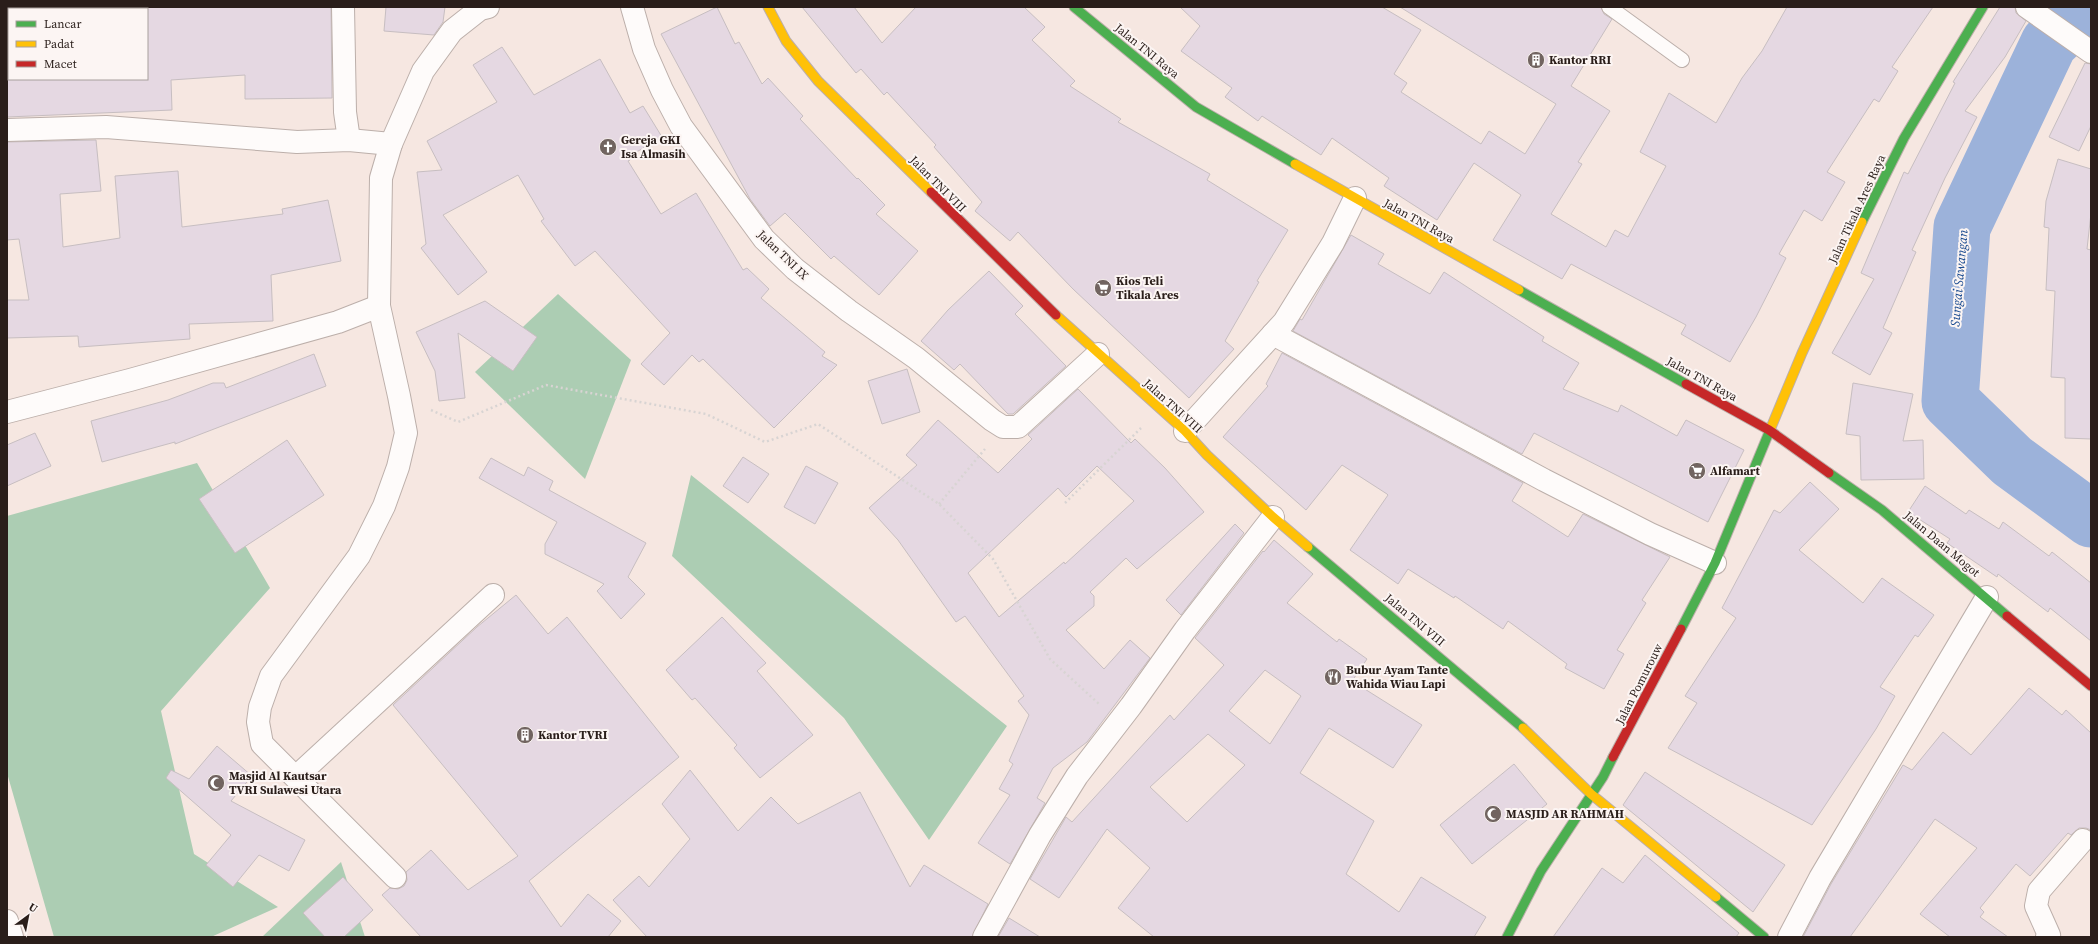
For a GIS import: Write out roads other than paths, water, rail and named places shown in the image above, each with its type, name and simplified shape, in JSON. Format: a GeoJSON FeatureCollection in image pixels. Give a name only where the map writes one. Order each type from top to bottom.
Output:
{"type":"FeatureCollection","features":[{"type":"Feature","properties":{"kind":"main road","name":"Jalan TNI VIII"},"geometry":{"type":"LineString","coordinates":[[768,7],[786,41],[818,81],[1003,264],[1098,354],[1185,431],[1207,455],[1273,517],[1512,717],[1591,794],[1764,937]]}},
{"type":"Feature","properties":{"kind":"main road","name":"Jalan TNI Raya"},"geometry":{"type":"LineString","coordinates":[[1074,7],[1196,107],[1769,430]]}},
{"type":"Feature","properties":{"kind":"main road","name":"Jalan Tikala Ares Raya"},"geometry":{"type":"LineString","coordinates":[[1769,430],[1802,352],[1901,145],[1983,7]]}},
{"type":"Feature","properties":{"kind":"main road","name":"Jalan Pomurouw"},"geometry":{"type":"LineString","coordinates":[[1507,937],[1541,871],[1603,777],[1630,728],[1715,563],[1769,430]]}},
{"type":"Feature","properties":{"kind":"main road","name":"Jalan Daan Mogot"},"geometry":{"type":"LineString","coordinates":[[1769,430],[1882,510],[2091,686]]}},
{"type":"Feature","properties":{"kind":"street"},"geometry":{"type":"LineString","coordinates":[[343,7],[346,112],[349,140]]}},
{"type":"Feature","properties":{"kind":"street"},"geometry":{"type":"LineString","coordinates":[[395,877],[262,744],[258,722],[260,707],[271,676],[359,556],[384,506],[398,467],[406,432],[379,306],[381,178],[391,144],[423,71],[452,31],[480,9],[488,7]]}},
{"type":"Feature","properties":{"kind":"street","name":"Jalan TNI IX"},"geometry":{"type":"LineString","coordinates":[[632,7],[644,49],[662,90],[681,126],[764,239],[795,269],[848,311],[916,358],[992,420],[1010,427],[1098,354]]}},
{"type":"Feature","properties":{"kind":"street"},"geometry":{"type":"LineString","coordinates":[[2027,7],[2091,52]]}},
{"type":"Feature","properties":{"kind":"street"},"geometry":{"type":"LineString","coordinates":[[7,130],[106,127],[297,142],[349,140],[391,144]]}},
{"type":"Feature","properties":{"kind":"street"},"geometry":{"type":"LineString","coordinates":[[1185,431],[1284,322],[1333,243],[1355,198]]}},
{"type":"Feature","properties":{"kind":"street"},"geometry":{"type":"LineString","coordinates":[[7,412],[130,380],[338,322],[379,306]]}},
{"type":"Feature","properties":{"kind":"street"},"geometry":{"type":"LineString","coordinates":[[1273,334],[1544,480],[1650,534],[1715,563]]}},
{"type":"Feature","properties":{"kind":"street"},"geometry":{"type":"LineString","coordinates":[[984,937],[1040,835],[1077,776],[1131,706],[1184,630],[1273,517]]}},
{"type":"Feature","properties":{"kind":"street"},"geometry":{"type":"LineString","coordinates":[[296,777],[493,595]]}},
{"type":"Feature","properties":{"kind":"street"},"geometry":{"type":"LineString","coordinates":[[1789,937],[1820,878],[1987,597]]}},
{"type":"Feature","properties":{"kind":"street"},"geometry":{"type":"LineString","coordinates":[[2049,936],[2036,906],[2039,891],[2083,840]]}},
{"type":"Feature","properties":{"kind":"street"},"geometry":{"type":"LineString","coordinates":[[7,921],[12,937]]}},
{"type":"Feature","properties":{"kind":"lane"},"geometry":{"type":"LineString","coordinates":[[1609,7],[1682,60]]}},
{"type":"Feature","properties":{"kind":"waterway","name":"Sungai Sawangan"},"geometry":{"type":"LineString","coordinates":[[2087,7],[2049,43],[1962,227],[1950,401],[2012,461],[2091,519]]}},
{"type":"Feature","properties":{"kind":"place","name":"Kantor RRI"},"geometry":{"type":"Point","coordinates":[1536,60]}},
{"type":"Feature","properties":{"kind":"place","name":"Gereja GKI Isa Almasih"},"geometry":{"type":"Point","coordinates":[608,147]}},
{"type":"Feature","properties":{"kind":"place","name":"Kios Teli Tikala Ares"},"geometry":{"type":"Point","coordinates":[1103,288]}},
{"type":"Feature","properties":{"kind":"place","name":"Alfamart"},"geometry":{"type":"Point","coordinates":[1697,471]}},
{"type":"Feature","properties":{"kind":"place","name":"Bubur Ayam Tante Wahida Wiau Lapi"},"geometry":{"type":"Point","coordinates":[1333,677]}},
{"type":"Feature","properties":{"kind":"place","name":"Kantor TVRI"},"geometry":{"type":"Point","coordinates":[525,735]}},
{"type":"Feature","properties":{"kind":"place","name":"Masjid Al Kautsar TVRI Sulawesi Utara"},"geometry":{"type":"Point","coordinates":[216,783]}},
{"type":"Feature","properties":{"kind":"place","name":"MASJID AR RAHMAH"},"geometry":{"type":"Point","coordinates":[1493,814]}}]}
